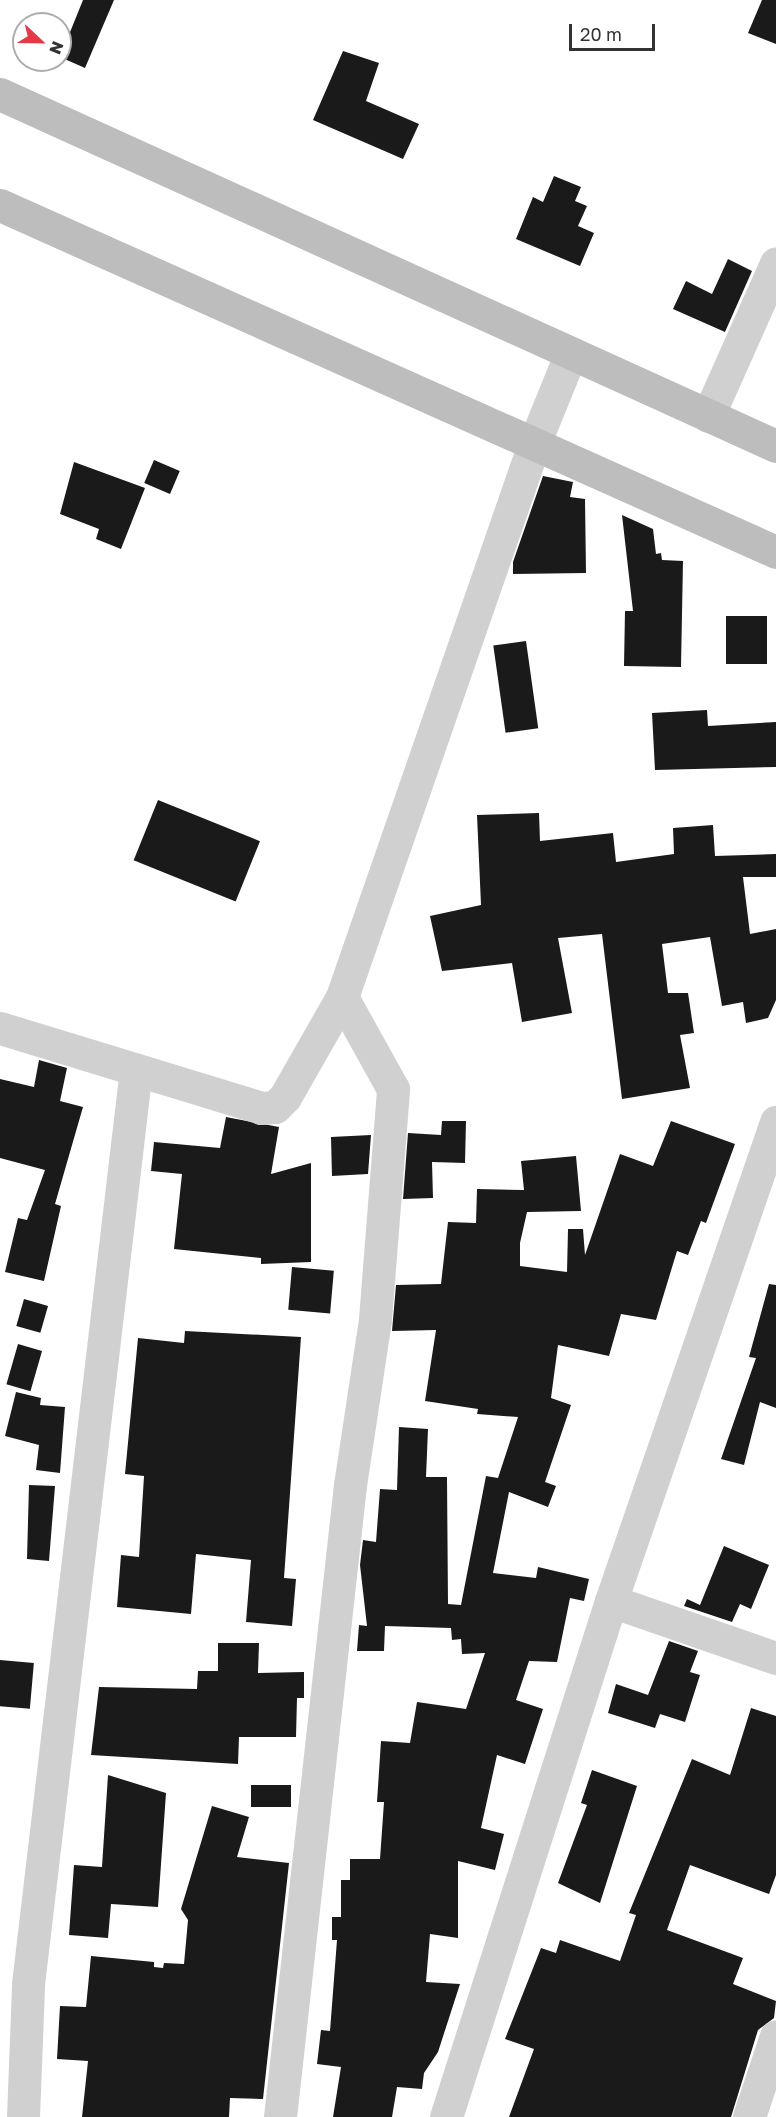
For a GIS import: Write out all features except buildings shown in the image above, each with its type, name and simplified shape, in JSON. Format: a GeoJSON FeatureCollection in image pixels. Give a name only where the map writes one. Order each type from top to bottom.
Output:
{"type":"FeatureCollection","features":[{"type":"Feature","properties":{"kind":"main road"},"geometry":{"type":"LineString","coordinates":[[0,94],[776,446]]}},
{"type":"Feature","properties":{"kind":"main road"},"geometry":{"type":"LineString","coordinates":[[0,205],[776,552]]}},
{"type":"Feature","properties":{"kind":"street"},"geometry":{"type":"LineString","coordinates":[[708,416],[776,263]]}},
{"type":"Feature","properties":{"kind":"street"},"geometry":{"type":"LineString","coordinates":[[0,1028],[261,1108],[275,1107],[342,997],[534,444],[571,353]]}},
{"type":"Feature","properties":{"kind":"street"},"geometry":{"type":"LineString","coordinates":[[280,2117],[350,1485],[375,1319],[393,1089],[342,997]]}},
{"type":"Feature","properties":{"kind":"street"},"geometry":{"type":"LineString","coordinates":[[23,2117],[28,1984],[136,1069]]}},
{"type":"Feature","properties":{"kind":"street"},"geometry":{"type":"LineString","coordinates":[[446,2117],[610,1601],[776,1122]]}},
{"type":"Feature","properties":{"kind":"street"},"geometry":{"type":"LineString","coordinates":[[610,1601],[776,1658]]}},
{"type":"Feature","properties":{"kind":"street"},"geometry":{"type":"LineString","coordinates":[[749,2117],[776,2036]]}}]}
